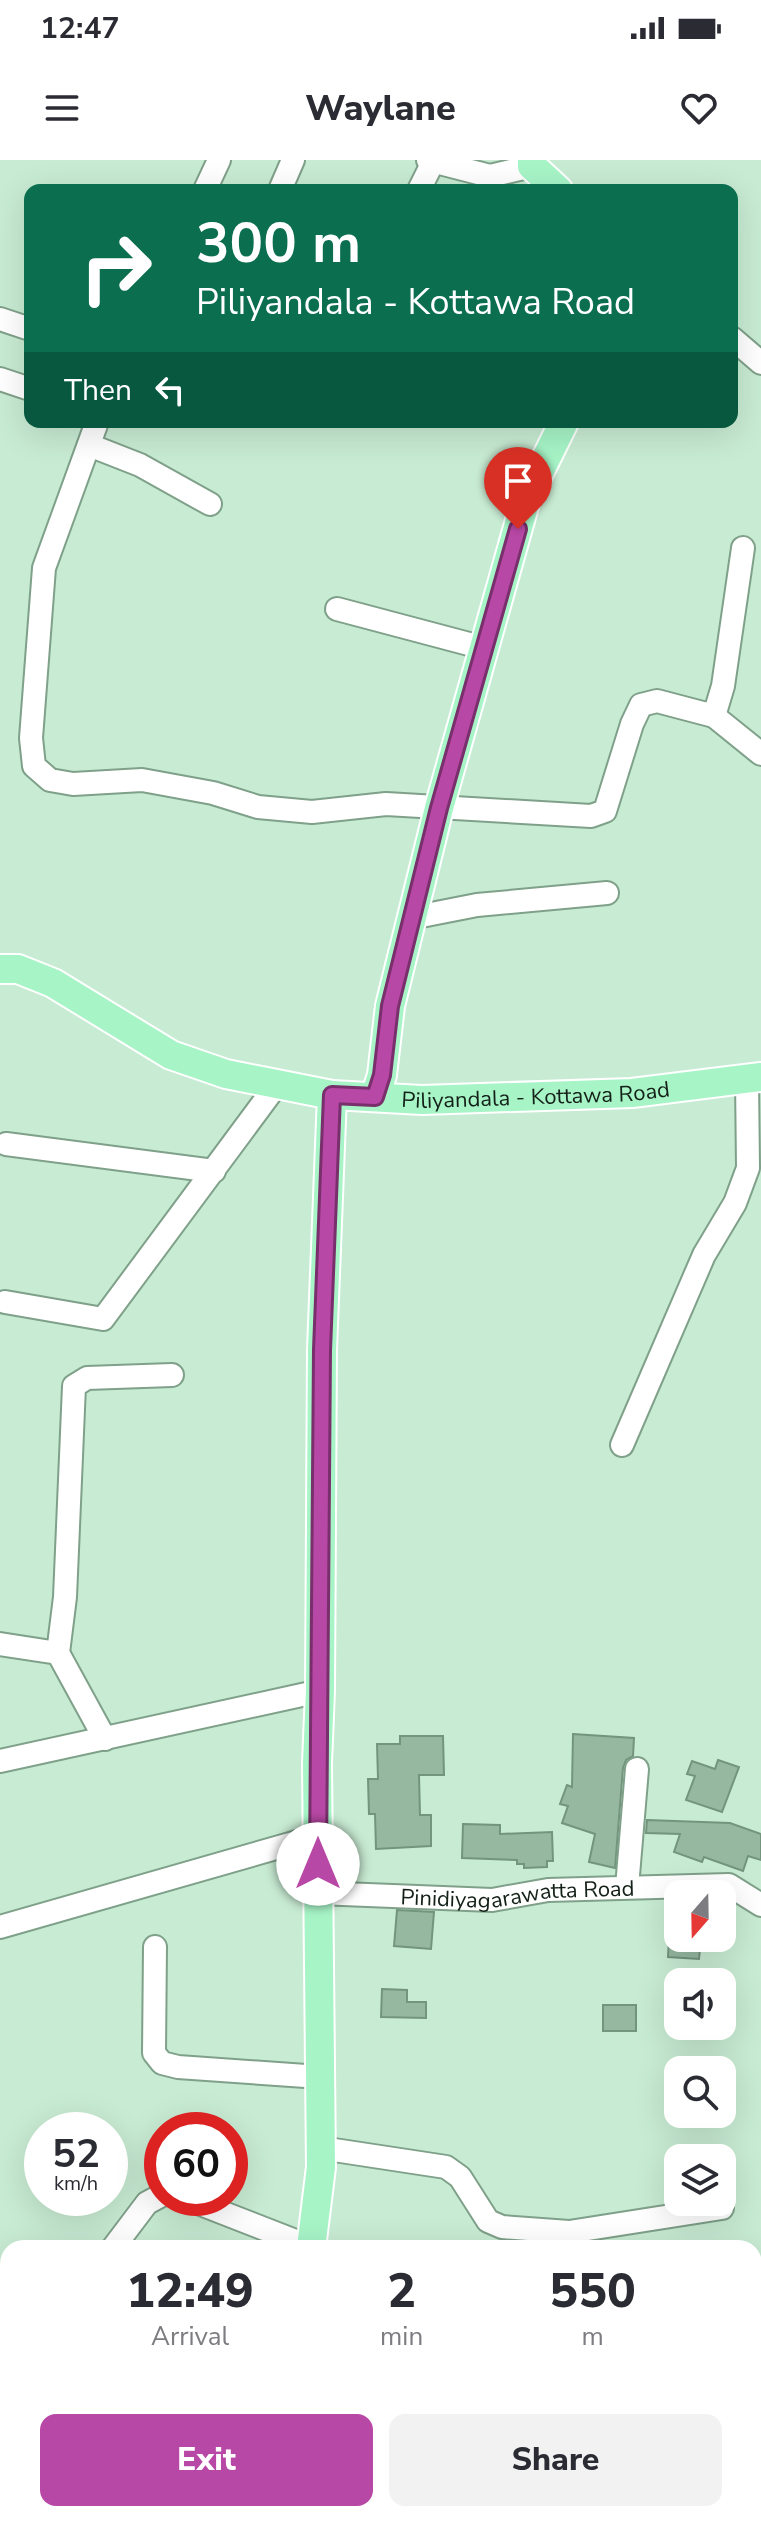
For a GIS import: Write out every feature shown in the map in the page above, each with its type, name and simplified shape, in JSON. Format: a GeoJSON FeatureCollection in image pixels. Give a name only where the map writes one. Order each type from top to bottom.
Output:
{"type":"FeatureCollection","features":[{"type":"Feature","properties":{"kind":"main road"},"geometry":{"type":"LineString","coordinates":[[532,163],[552,184]]}},
{"type":"Feature","properties":{"kind":"main road"},"geometry":{"type":"LineString","coordinates":[[375,1097],[382,1075],[390,1006],[439,808],[526,499],[561,428]]}},
{"type":"Feature","properties":{"kind":"main road","name":"Piliyandala - Kottawa Road"},"geometry":{"type":"LineString","coordinates":[[0,969],[18,969],[53,983],[171,1055],[226,1074],[332,1095],[422,1100],[632,1093],[754,1078]]}},
{"type":"Feature","properties":{"kind":"main road"},"geometry":{"type":"LineString","coordinates":[[312,2240],[321,2167],[317,1763],[322,1350],[332,1095]]}},
{"type":"Feature","properties":{"kind":"street"},"geometry":{"type":"LineString","coordinates":[[208,184],[219,160]]}},
{"type":"Feature","properties":{"kind":"street"},"geometry":{"type":"LineString","coordinates":[[283,184],[293,160]]}},
{"type":"Feature","properties":{"kind":"street"},"geometry":{"type":"LineString","coordinates":[[421,184],[431,161],[490,176],[532,163]]}},
{"type":"Feature","properties":{"kind":"street"},"geometry":{"type":"LineString","coordinates":[[0,319],[24,327]]}},
{"type":"Feature","properties":{"kind":"street"},"geometry":{"type":"LineString","coordinates":[[738,343],[761,363]]}},
{"type":"Feature","properties":{"kind":"street"},"geometry":{"type":"LineString","coordinates":[[0,379],[24,387]]}},
{"type":"Feature","properties":{"kind":"street"},"geometry":{"type":"LineString","coordinates":[[95,428],[44,568],[31,738],[34,766],[50,780],[73,784],[142,780],[213,793],[258,807],[312,812],[386,804],[591,816],[605,811],[632,724],[641,705],[657,701],[714,716],[761,754]]}},
{"type":"Feature","properties":{"kind":"street"},"geometry":{"type":"LineString","coordinates":[[89,445],[140,465],[210,504]]}},
{"type":"Feature","properties":{"kind":"street"},"geometry":{"type":"LineString","coordinates":[[714,716],[723,686],[743,548]]}},
{"type":"Feature","properties":{"kind":"street"},"geometry":{"type":"LineString","coordinates":[[337,609],[484,648]]}},
{"type":"Feature","properties":{"kind":"street"},"geometry":{"type":"LineString","coordinates":[[411,918],[477,905],[607,893]]}},
{"type":"Feature","properties":{"kind":"street"},"geometry":{"type":"LineString","coordinates":[[622,1445],[704,1255],[735,1203],[748,1168],[754,1078]]}},
{"type":"Feature","properties":{"kind":"street"},"geometry":{"type":"LineString","coordinates":[[5,1302],[103,1319],[278,1083]]}},
{"type":"Feature","properties":{"kind":"street"},"geometry":{"type":"LineString","coordinates":[[6,1144],[214,1171]]}},
{"type":"Feature","properties":{"kind":"street"},"geometry":{"type":"LineString","coordinates":[[105,1739],[58,1653],[65,1597],[74,1386],[87,1378],[172,1375]]}},
{"type":"Feature","properties":{"kind":"street"},"geometry":{"type":"LineString","coordinates":[[0,1644],[58,1653]]}},
{"type":"Feature","properties":{"kind":"street"},"geometry":{"type":"LineString","coordinates":[[0,1761],[320,1691]]}},
{"type":"Feature","properties":{"kind":"street"},"geometry":{"type":"LineString","coordinates":[[627,1887],[637,1769]]}},
{"type":"Feature","properties":{"kind":"street"},"geometry":{"type":"LineString","coordinates":[[0,1927],[318,1836]]}},
{"type":"Feature","properties":{"kind":"street","name":"Pinidiyagarawatta Road"},"geometry":{"type":"LineString","coordinates":[[318,1893],[492,1900],[548,1890],[729,1885],[761,1905]]}},
{"type":"Feature","properties":{"kind":"street"},"geometry":{"type":"LineString","coordinates":[[155,1947],[154,2053],[162,2063],[178,2067],[320,2077]]}},
{"type":"Feature","properties":{"kind":"street"},"geometry":{"type":"LineString","coordinates":[[321,2148],[446,2167],[460,2177],[488,2221],[502,2227],[569,2232],[671,2216]]}},
{"type":"Feature","properties":{"kind":"street"},"geometry":{"type":"LineString","coordinates":[[119,2240],[144,2207]]}},
{"type":"Feature","properties":{"kind":"street"},"geometry":{"type":"LineString","coordinates":[[230,2216],[291,2240]]}},
{"type":"Feature","properties":{"kind":"building"},"geometry":{"type":"Polygon","coordinates":[[[573,1734],[634,1738],[633,1756],[626,1760],[623,1768],[615,1868],[589,1862],[595,1834],[562,1823],[568,1806],[560,1804],[567,1785],[572,1787],[573,1734]]]}},
{"type":"Feature","properties":{"kind":"building"},"geometry":{"type":"Polygon","coordinates":[[[400,1736],[443,1736],[444,1775],[419,1775],[420,1815],[431,1815],[431,1846],[376,1849],[375,1814],[369,1814],[368,1779],[378,1779],[377,1744],[400,1744],[400,1736]]]}},
{"type":"Feature","properties":{"kind":"building"},"geometry":{"type":"Polygon","coordinates":[[[718,1760],[739,1767],[722,1812],[686,1800],[695,1776],[687,1774],[692,1761],[715,1769],[718,1760]]]}},
{"type":"Feature","properties":{"kind":"building"},"geometry":{"type":"Polygon","coordinates":[[[647,1820],[730,1823],[761,1834],[761,1860],[748,1856],[743,1871],[704,1857],[702,1862],[674,1852],[680,1834],[646,1833],[647,1820]]]}},
{"type":"Feature","properties":{"kind":"building"},"geometry":{"type":"Polygon","coordinates":[[[463,1824],[500,1825],[500,1834],[552,1832],[553,1861],[547,1861],[547,1867],[524,1868],[524,1864],[517,1864],[517,1860],[462,1858],[463,1824]]]}},
{"type":"Feature","properties":{"kind":"building"},"geometry":{"type":"Polygon","coordinates":[[[397,1910],[434,1912],[431,1949],[394,1946],[397,1910]]]}},
{"type":"Feature","properties":{"kind":"building"},"geometry":{"type":"Polygon","coordinates":[[[668,1952],[700,1952],[699,1959],[668,1957],[668,1952]]]}},
{"type":"Feature","properties":{"kind":"building"},"geometry":{"type":"Polygon","coordinates":[[[382,1989],[407,1990],[407,2002],[426,2002],[426,2018],[381,2017],[382,1989]]]}},
{"type":"Feature","properties":{"kind":"building"},"geometry":{"type":"Polygon","coordinates":[[[603,2005],[636,2005],[636,2031],[603,2031],[603,2005]]]}},
{"type":"Feature","properties":{"kind":"route"},"geometry":{"type":"LineString","coordinates":[[318,1864],[322,1350],[332,1095],[375,1097],[382,1075],[390,1006],[439,808],[518,529]]}}]}
